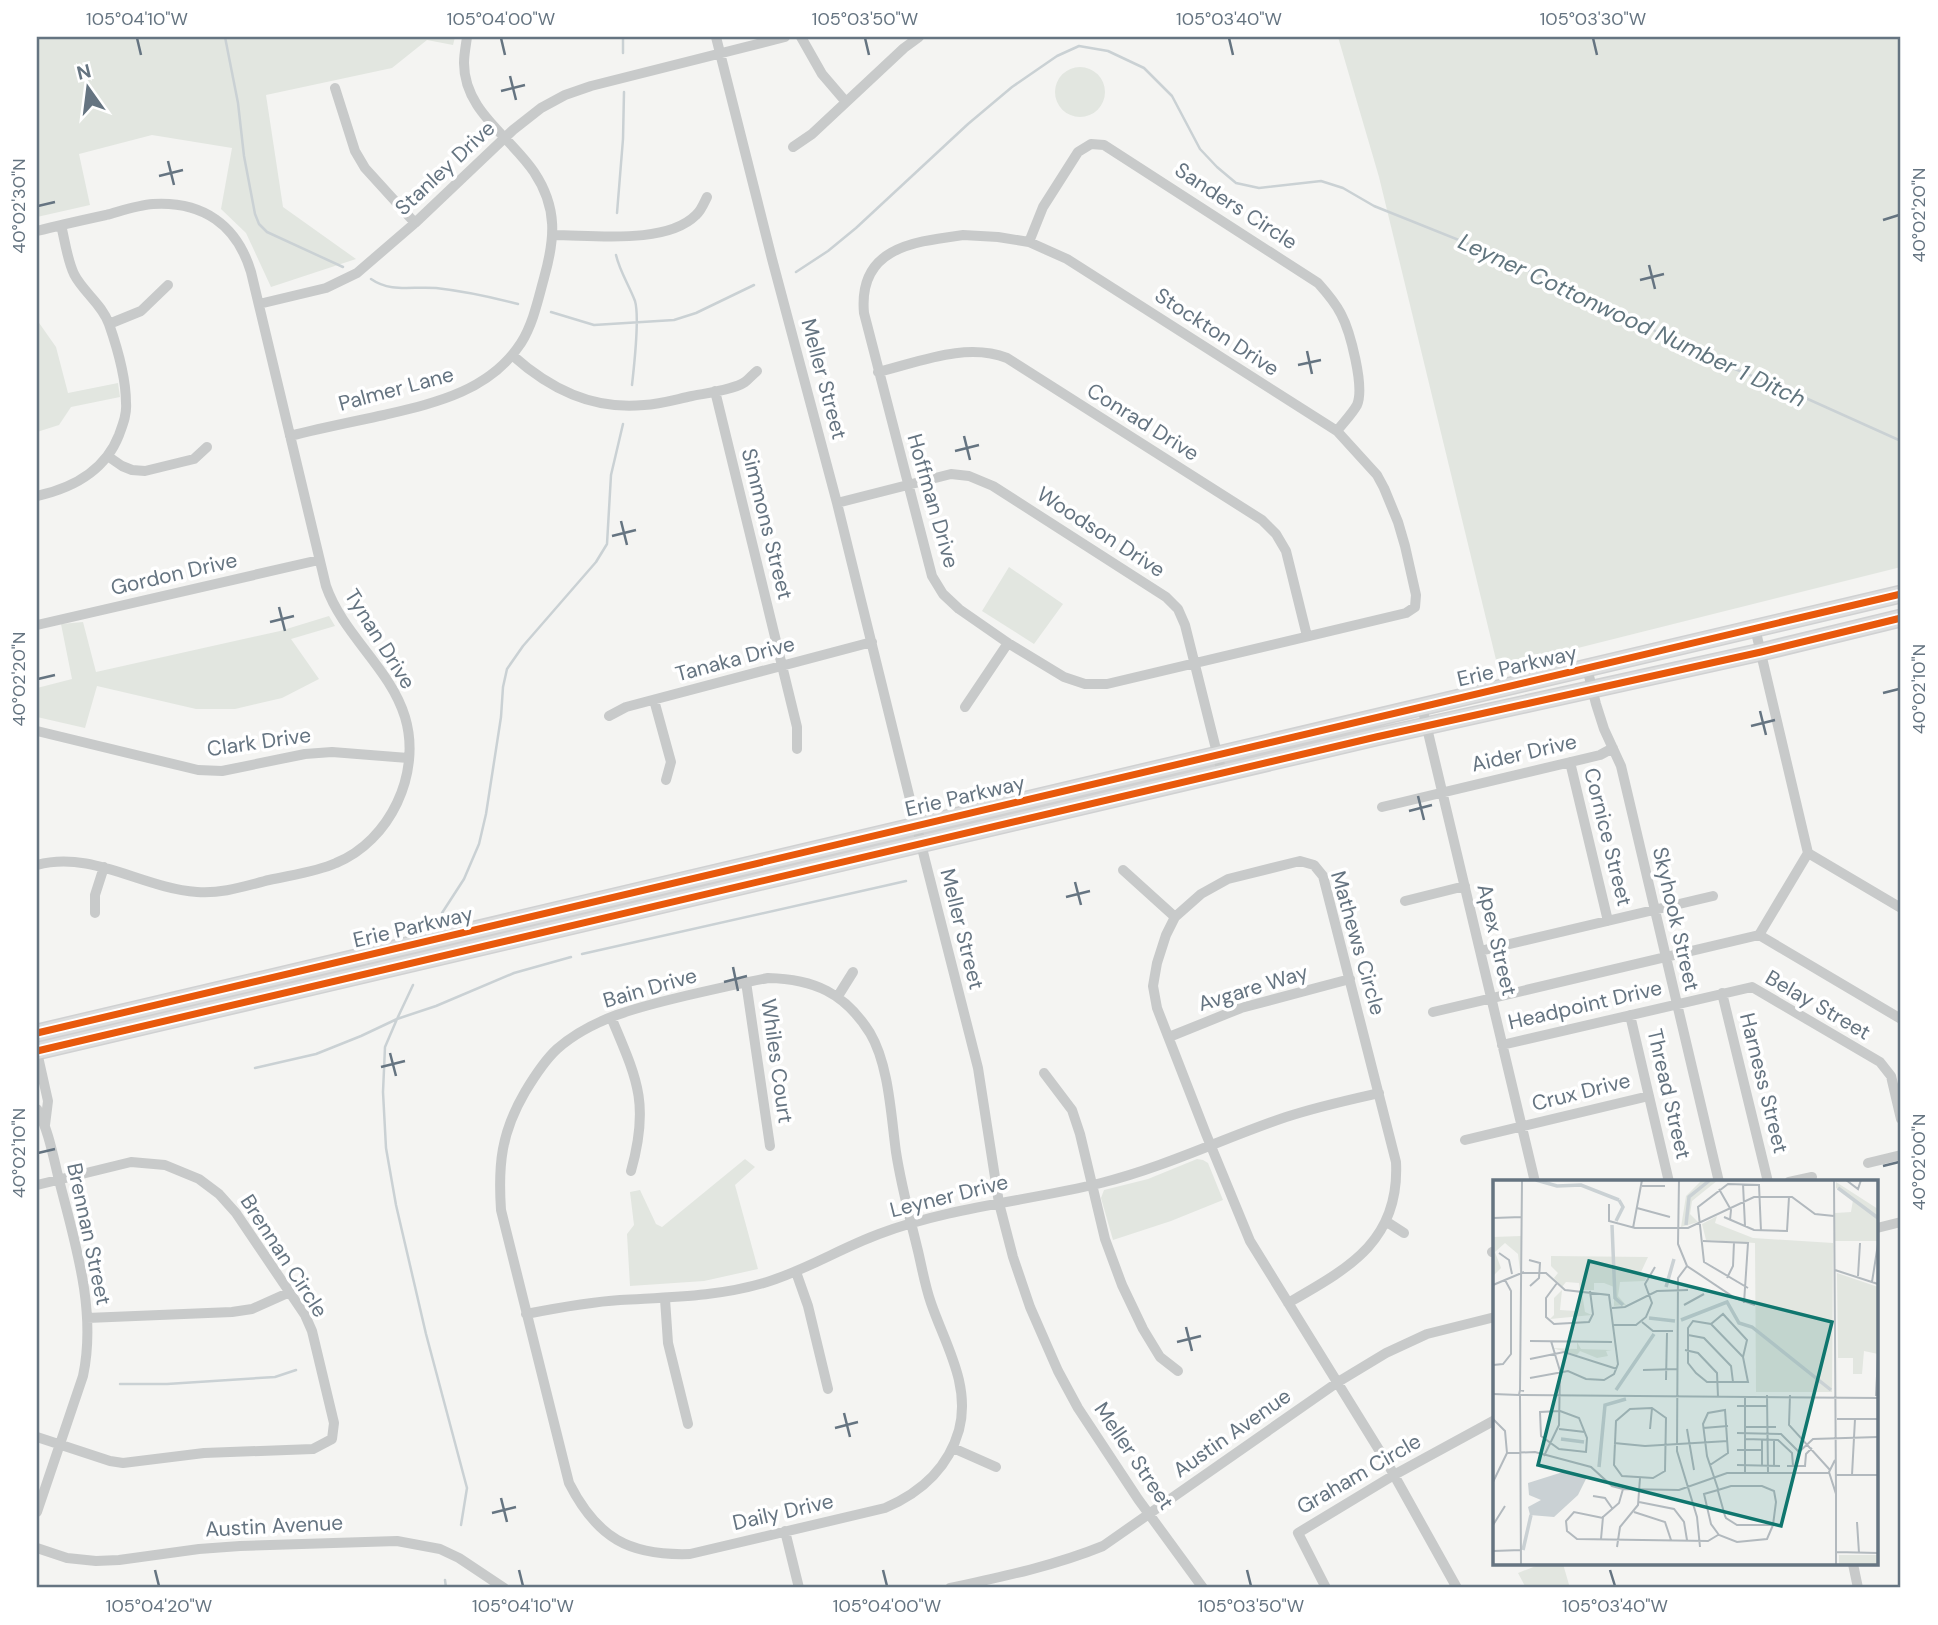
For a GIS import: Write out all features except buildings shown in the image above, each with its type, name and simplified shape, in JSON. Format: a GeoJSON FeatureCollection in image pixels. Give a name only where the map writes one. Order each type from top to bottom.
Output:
{"type":"FeatureCollection","features":[{"type":"Feature","properties":{"kind":"main road","name":"Erie Parkway"},"geometry":{"type":"LineString","coordinates":[[37,1033],[1901,594]]}},
{"type":"Feature","properties":{"kind":"main road","name":"Erie Parkway"},"geometry":{"type":"LineString","coordinates":[[37,1051],[1222,773],[1901,618]]}},
{"type":"Feature","properties":{"kind":"street","name":"Palmer Lane"},"geometry":{"type":"LineString","coordinates":[[290,436],[427,405],[451,397],[471,388],[491,374],[522,342],[534,313],[551,252],[553,223],[547,196],[535,172],[477,106],[470,93],[464,63],[467,37]]}},
{"type":"Feature","properties":{"kind":"street","name":"Meller Street"},"geometry":{"type":"LineString","coordinates":[[716,37],[837,503],[978,1068],[999,1203],[1013,1257],[1030,1307],[1058,1371],[1078,1408],[1149,1514],[1203,1588]]}},
{"type":"Feature","properties":{"kind":"street","name":"Stanley Drive"},"geometry":{"type":"LineString","coordinates":[[259,304],[326,288],[370,263],[505,138],[541,108],[565,95],[785,37]]}},
{"type":"Feature","properties":{"kind":"street"},"geometry":{"type":"LineString","coordinates":[[801,37],[822,74],[846,102]]}},
{"type":"Feature","properties":{"kind":"street"},"geometry":{"type":"LineString","coordinates":[[793,147],[813,134],[919,37]]}},
{"type":"Feature","properties":{"kind":"street"},"geometry":{"type":"LineString","coordinates":[[335,88],[355,151],[365,169],[415,223]]}},
{"type":"Feature","properties":{"kind":"street","name":"Sanders Circle"},"geometry":{"type":"LineString","coordinates":[[1029,242],[1043,206],[1078,152],[1091,144],[1104,145],[1318,283],[1332,299],[1348,331],[1360,380],[1357,404],[1337,431]]}},
{"type":"Feature","properties":{"kind":"street"},"geometry":{"type":"LineString","coordinates":[[554,235],[642,236],[661,233],[678,227],[696,215],[707,197]]}},
{"type":"Feature","properties":{"kind":"street","name":"Tynan Drive"},"geometry":{"type":"LineString","coordinates":[[37,231],[150,204],[171,204],[191,207],[211,215],[228,229],[240,245],[249,265],[259,304],[319,560],[331,600],[396,697],[405,717],[408,734],[406,778],[398,803],[372,839],[336,863],[222,892],[169,888],[88,863],[67,861],[37,865]]}},
{"type":"Feature","properties":{"kind":"street"},"geometry":{"type":"LineString","coordinates":[[37,496],[57,492],[84,479],[98,468],[108,457],[125,421],[127,405],[106,315],[75,276],[61,225]]}},
{"type":"Feature","properties":{"kind":"street","name":"Stockton Drive"},"geometry":{"type":"LineString","coordinates":[[887,255],[912,243],[963,235],[1029,242],[1067,259],[1337,431],[1377,475],[1390,501],[1405,546],[1416,595],[1415,607]]}},
{"type":"Feature","properties":{"kind":"street","name":"Hoffman Drive"},"geometry":{"type":"LineString","coordinates":[[887,255],[874,266],[866,280],[863,313],[932,576],[943,594],[959,609],[1008,643],[1064,677],[1085,684],[1107,684],[1406,613],[1415,607]]}},
{"type":"Feature","properties":{"kind":"street"},"geometry":{"type":"LineString","coordinates":[[109,324],[141,311],[168,285]]}},
{"type":"Feature","properties":{"kind":"street","name":"Conrad Drive"},"geometry":{"type":"LineString","coordinates":[[878,372],[961,351],[982,351],[1007,358],[1262,520],[1276,534],[1286,551],[1307,636]]}},
{"type":"Feature","properties":{"kind":"street"},"geometry":{"type":"LineString","coordinates":[[512,355],[557,389],[585,400],[608,404],[642,406],[715,391],[743,383],[757,371]]}},
{"type":"Feature","properties":{"kind":"street","name":"Simmons Street"},"geometry":{"type":"LineString","coordinates":[[715,391],[797,727],[797,749]]}},
{"type":"Feature","properties":{"kind":"street"},"geometry":{"type":"LineString","coordinates":[[108,457],[132,470],[145,471],[194,459],[207,447]]}},
{"type":"Feature","properties":{"kind":"street","name":"Woodson Drive"},"geometry":{"type":"LineString","coordinates":[[837,503],[951,474],[969,476],[993,486],[1166,597],[1178,610],[1185,625],[1222,773]]}},
{"type":"Feature","properties":{"kind":"street","name":"Gordon Drive"},"geometry":{"type":"LineString","coordinates":[[37,625],[319,560]]}},
{"type":"Feature","properties":{"kind":"street"},"geometry":{"type":"LineString","coordinates":[[1755,628],[1808,853],[1759,935]]}},
{"type":"Feature","properties":{"kind":"street","name":"Tanaka Drive"},"geometry":{"type":"LineString","coordinates":[[609,716],[626,707],[872,642]]}},
{"type":"Feature","properties":{"kind":"street"},"geometry":{"type":"LineString","coordinates":[[965,707],[1008,643]]}},
{"type":"Feature","properties":{"kind":"street","name":"Skyhook Street"},"geometry":{"type":"LineString","coordinates":[[1587,668],[1604,729],[1621,766],[1719,1180]]}},
{"type":"Feature","properties":{"kind":"street"},"geometry":{"type":"LineString","coordinates":[[654,700],[671,762],[666,780]]}},
{"type":"Feature","properties":{"kind":"street","name":"Apex Street"},"geometry":{"type":"LineString","coordinates":[[1422,707],[1535,1180]]}},
{"type":"Feature","properties":{"kind":"street","name":"Clark Drive"},"geometry":{"type":"LineString","coordinates":[[37,730],[198,770],[222,771],[305,754],[332,752],[408,758]]}},
{"type":"Feature","properties":{"kind":"street","name":"Aider Drive"},"geometry":{"type":"LineString","coordinates":[[1382,807],[1600,755],[1614,748]]}},
{"type":"Feature","properties":{"kind":"street","name":"Cornice Street"},"geometry":{"type":"LineString","coordinates":[[1570,762],[1608,921]]}},
{"type":"Feature","properties":{"kind":"street"},"geometry":{"type":"LineString","coordinates":[[1808,853],[1901,908]]}},
{"type":"Feature","properties":{"kind":"street","name":"Mathews Circle"},"geometry":{"type":"LineString","coordinates":[[1288,1303],[1353,1263],[1379,1236],[1387,1222],[1397,1180],[1396,1162],[1323,876],[1314,865],[1300,861],[1228,880],[1201,894],[1175,917],[1157,963],[1153,986],[1157,1008],[1250,1241],[1288,1303],[1338,1382],[1394,1475],[1457,1588]]}},
{"type":"Feature","properties":{"kind":"street"},"geometry":{"type":"LineString","coordinates":[[95,913],[95,895],[104,867]]}},
{"type":"Feature","properties":{"kind":"street"},"geometry":{"type":"LineString","coordinates":[[1123,870],[1175,917]]}},
{"type":"Feature","properties":{"kind":"street"},"geometry":{"type":"LineString","coordinates":[[1405,901],[1465,886]]}},
{"type":"Feature","properties":{"kind":"street"},"geometry":{"type":"LineString","coordinates":[[1480,951],[1713,896]]}},
{"type":"Feature","properties":{"kind":"street"},"geometry":{"type":"LineString","coordinates":[[1433,1012],[1759,935],[1901,1019]]}},
{"type":"Feature","properties":{"kind":"street"},"geometry":{"type":"LineString","coordinates":[[838,996],[853,972]]}},
{"type":"Feature","properties":{"kind":"street","name":"Bain Drive"},"geometry":{"type":"LineString","coordinates":[[526,1314],[501,1210],[499,1180],[502,1145],[516,1107],[548,1059],[580,1032],[635,1008],[746,982],[768,978],[804,983],[838,996],[857,1014],[881,1058],[911,1224]]}},
{"type":"Feature","properties":{"kind":"street","name":"Avgare Way"},"geometry":{"type":"LineString","coordinates":[[1169,1037],[1241,1008],[1350,979]]}},
{"type":"Feature","properties":{"kind":"street","name":"Whiles Court"},"geometry":{"type":"LineString","coordinates":[[746,982],[770,1146]]}},
{"type":"Feature","properties":{"kind":"street","name":"Belay Street"},"geometry":{"type":"LineString","coordinates":[[1676,1003],[1752,986],[1880,1062],[1891,1076],[1901,1119]]}},
{"type":"Feature","properties":{"kind":"street","name":"Harness Street"},"geometry":{"type":"LineString","coordinates":[[1722,993],[1768,1180]]}},
{"type":"Feature","properties":{"kind":"street","name":"Headpoint Drive"},"geometry":{"type":"LineString","coordinates":[[1502,1045],[1676,1003]]}},
{"type":"Feature","properties":{"kind":"street","name":"Thread Street"},"geometry":{"type":"LineString","coordinates":[[1630,1014],[1670,1180]]}},
{"type":"Feature","properties":{"kind":"street"},"geometry":{"type":"LineString","coordinates":[[611,1017],[633,1068],[638,1088],[638,1148],[631,1171]]}},
{"type":"Feature","properties":{"kind":"street","name":"Brennan Street"},"geometry":{"type":"LineString","coordinates":[[37,1051],[48,1101],[46,1125]]}},
{"type":"Feature","properties":{"kind":"street"},"geometry":{"type":"LineString","coordinates":[[1044,1073],[1072,1110],[1105,1239],[1122,1285],[1160,1357],[1178,1371]]}},
{"type":"Feature","properties":{"kind":"street","name":"Leyner Drive"},"geometry":{"type":"LineString","coordinates":[[526,1314],[574,1304],[665,1299],[723,1292],[766,1282],[796,1272],[879,1234],[911,1224],[1091,1185],[1155,1168],[1287,1116],[1378,1093]]}},
{"type":"Feature","properties":{"kind":"street","name":"Crux Drive"},"geometry":{"type":"LineString","coordinates":[[1465,1140],[1649,1096]]}},
{"type":"Feature","properties":{"kind":"street","name":"Brennan Street"},"geometry":{"type":"LineString","coordinates":[[37,1109],[46,1125],[83,1284],[87,1318],[86,1361],[77,1396],[37,1512]]}},
{"type":"Feature","properties":{"kind":"street"},"geometry":{"type":"LineString","coordinates":[[1868,1163],[1901,1155]]}},
{"type":"Feature","properties":{"kind":"street","name":"Brennan Circle"},"geometry":{"type":"LineString","coordinates":[[37,1185],[131,1162],[165,1165],[199,1179],[219,1194],[236,1213],[290,1292],[312,1331],[334,1423],[332,1439],[313,1449],[204,1453],[123,1463],[37,1437]]}},
{"type":"Feature","properties":{"kind":"street"},"geometry":{"type":"LineString","coordinates":[[1798,1180],[1812,1177]]}},
{"type":"Feature","properties":{"kind":"street"},"geometry":{"type":"LineString","coordinates":[[1387,1222],[1404,1233]]}},
{"type":"Feature","properties":{"kind":"street"},"geometry":{"type":"LineString","coordinates":[[1878,1228],[1901,1222]]}},
{"type":"Feature","properties":{"kind":"street","name":"Daily Drive"},"geometry":{"type":"LineString","coordinates":[[526,1314],[569,1483],[592,1521],[607,1534],[644,1552],[664,1555],[690,1554],[885,1508],[905,1499],[941,1468],[953,1448],[959,1430],[962,1412],[961,1388],[954,1361],[930,1301],[911,1224]]}},
{"type":"Feature","properties":{"kind":"street"},"geometry":{"type":"LineString","coordinates":[[796,1272],[808,1306],[828,1389]]}},
{"type":"Feature","properties":{"kind":"street"},"geometry":{"type":"LineString","coordinates":[[87,1318],[232,1312],[252,1309],[290,1292]]}},
{"type":"Feature","properties":{"kind":"street"},"geometry":{"type":"LineString","coordinates":[[665,1299],[668,1343],[688,1424]]}},
{"type":"Feature","properties":{"kind":"street","name":"Austin Avenue"},"geometry":{"type":"LineString","coordinates":[[950,1588],[1006,1576],[1103,1546],[1338,1382],[1386,1353],[1427,1334],[1493,1318]]}},
{"type":"Feature","properties":{"kind":"street","name":"Graham Circle"},"geometry":{"type":"LineString","coordinates":[[1326,1588],[1298,1533],[1394,1475],[1493,1421]]}},
{"type":"Feature","properties":{"kind":"street"},"geometry":{"type":"LineString","coordinates":[[953,1448],[996,1467]]}},
{"type":"Feature","properties":{"kind":"street"},"geometry":{"type":"LineString","coordinates":[[785,1531],[799,1588]]}},
{"type":"Feature","properties":{"kind":"street","name":"Austin Avenue"},"geometry":{"type":"LineString","coordinates":[[37,1548],[67,1558],[96,1561],[226,1547],[397,1541],[440,1549],[459,1558],[504,1588]]}},
{"type":"Feature","properties":{"kind":"street"},"geometry":{"type":"LineString","coordinates":[[1853,1566],[1858,1588]]}},
{"type":"Feature","properties":{"kind":"shaded area"},"geometry":{"type":"Polygon","coordinates":[[[37,37],[455,37],[453,45],[427,40],[392,68],[266,95],[283,207],[356,259],[271,287],[246,233],[221,209],[232,148],[152,135],[79,154],[90,205],[37,217],[37,37]]]}},
{"type":"Feature","properties":{"kind":"shaded area"},"geometry":{"type":"Polygon","coordinates":[[[1338,37],[1901,37],[1901,567],[1498,668],[1379,177],[1338,37]]]}},
{"type":"Feature","properties":{"kind":"shaded area"},"geometry":{"type":"Polygon","coordinates":[[[1080,67],[1098,74],[1105,92],[1098,110],[1080,117],[1062,110],[1055,92],[1062,74],[1080,67]]]}},
{"type":"Feature","properties":{"kind":"shaded area"},"geometry":{"type":"Polygon","coordinates":[[[37,320],[56,347],[68,393],[118,383],[120,397],[71,407],[59,425],[37,432],[37,320]]]}},
{"type":"Feature","properties":{"kind":"shaded area"},"geometry":{"type":"Polygon","coordinates":[[[1009,567],[1063,604],[1034,644],[982,611],[1009,567]]]}},
{"type":"Feature","properties":{"kind":"shaded area"},"geometry":{"type":"Polygon","coordinates":[[[329,616],[335,626],[291,639],[319,679],[282,698],[235,709],[196,709],[97,686],[85,728],[37,717],[37,688],[72,679],[61,624],[83,622],[96,672],[280,631],[329,616]]]}},
{"type":"Feature","properties":{"kind":"shaded area"},"geometry":{"type":"Polygon","coordinates":[[[745,1159],[755,1167],[735,1185],[758,1269],[704,1281],[630,1286],[627,1234],[634,1225],[630,1192],[640,1190],[656,1224],[662,1227],[745,1159]]]}},
{"type":"Feature","properties":{"kind":"shaded area"},"geometry":{"type":"Polygon","coordinates":[[[1197,1159],[1208,1163],[1223,1200],[1113,1240],[1101,1198],[1104,1190],[1148,1179],[1197,1159]]]}},
{"type":"Feature","properties":{"kind":"shaded area"},"geometry":{"type":"Polygon","coordinates":[[[1536,1566],[1564,1566],[1570,1588],[1526,1588],[1518,1573],[1536,1566]]]}},
{"type":"Feature","properties":{"kind":"waterway","name":"Leyner Cottonwood Number 1 Ditch"},"geometry":{"type":"LineString","coordinates":[[225,37],[238,103],[244,156],[259,224],[267,232],[343,267]]}},
{"type":"Feature","properties":{"kind":"waterway"},"geometry":{"type":"LineString","coordinates":[[623,37],[623,53]]}},
{"type":"Feature","properties":{"kind":"waterway","name":"Leyner Cottonwood Number 1 Ditch"},"geometry":{"type":"LineString","coordinates":[[796,272],[856,228],[1012,87],[1057,56],[1079,46],[1108,51],[1144,68],[1172,96],[1200,149],[1236,183],[1259,188],[1321,181],[1343,188],[1374,206],[1496,255],[1602,306],[1627,313],[1663,336],[1676,336],[1712,360],[1790,391],[1901,441]]}},
{"type":"Feature","properties":{"kind":"waterway"},"geometry":{"type":"LineString","coordinates":[[617,213],[624,92]]}},
{"type":"Feature","properties":{"kind":"waterway"},"geometry":{"type":"LineString","coordinates":[[616,255],[636,309],[632,385]]}},
{"type":"Feature","properties":{"kind":"waterway","name":"Leyner Cottonwood Number 1 Ditch"},"geometry":{"type":"LineString","coordinates":[[371,279],[386,286],[446,289],[518,304]]}},
{"type":"Feature","properties":{"kind":"waterway","name":"Leyner Cottonwood Number 1 Ditch"},"geometry":{"type":"LineString","coordinates":[[551,312],[594,325],[674,320],[696,313],[754,285]]}},
{"type":"Feature","properties":{"kind":"waterway"},"geometry":{"type":"LineString","coordinates":[[442,913],[464,879],[479,844],[486,814],[507,669],[523,646],[596,562],[607,544],[611,475],[623,424]]}},
{"type":"Feature","properties":{"kind":"waterway"},"geometry":{"type":"LineString","coordinates":[[582,954],[906,881]]}},
{"type":"Feature","properties":{"kind":"waterway"},"geometry":{"type":"LineString","coordinates":[[461,1525],[467,1488],[426,1334],[396,1205],[386,1148],[383,1092],[385,1047],[397,1019],[436,1006],[514,973],[571,957]]}},
{"type":"Feature","properties":{"kind":"waterway"},"geometry":{"type":"LineString","coordinates":[[255,1068],[316,1054],[397,1019],[413,985]]}},
{"type":"Feature","properties":{"kind":"waterway"},"geometry":{"type":"LineString","coordinates":[[120,1384],[167,1384],[275,1377],[296,1370]]}},
{"type":"Feature","properties":{"kind":"waterway"},"geometry":{"type":"LineString","coordinates":[[445,1580],[446,1588]]}},
{"type":"Feature","properties":{"kind":"cycle path"},"geometry":{"type":"LineString","coordinates":[[37,1033],[1901,594]]}},
{"type":"Feature","properties":{"kind":"cycle path"},"geometry":{"type":"LineString","coordinates":[[37,1051],[1376,737],[1761,652],[1901,618]]}}]}
